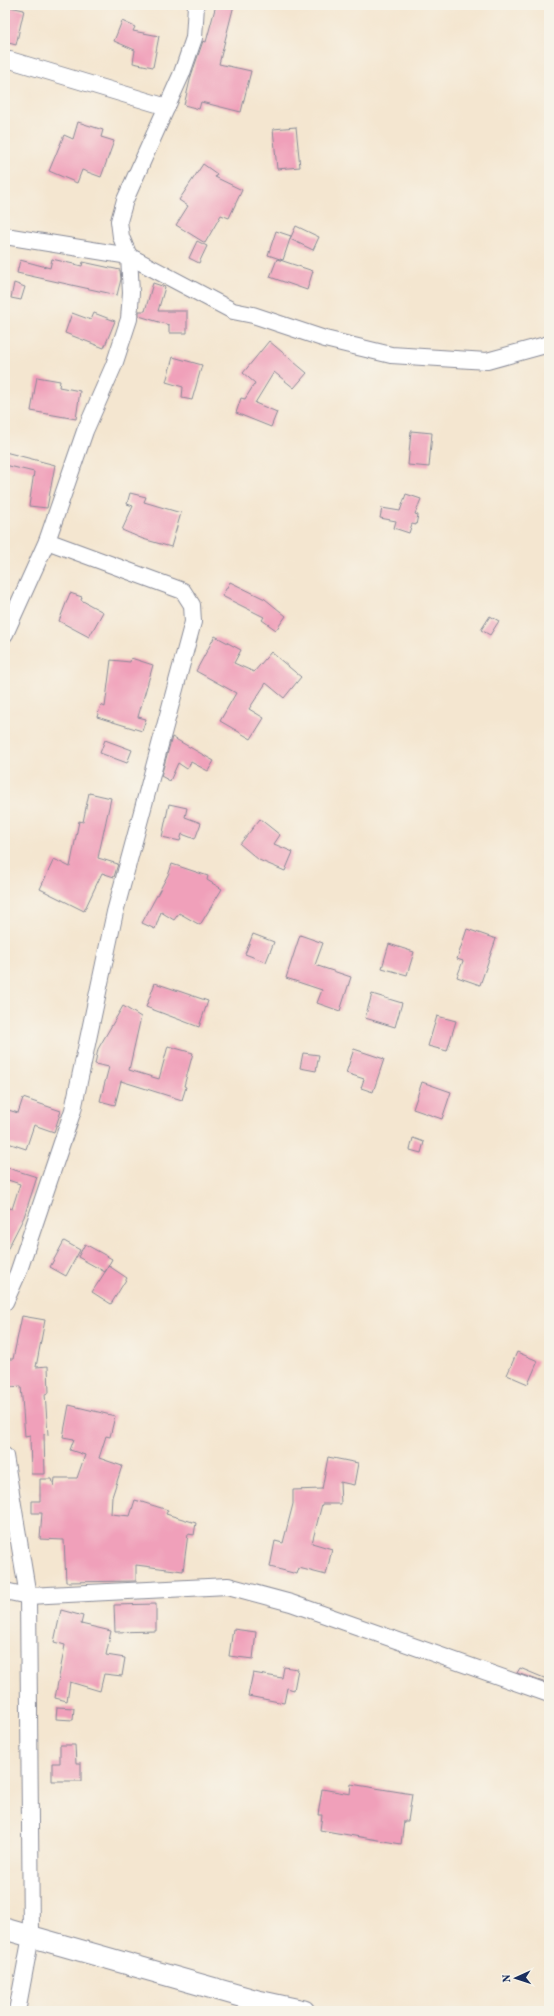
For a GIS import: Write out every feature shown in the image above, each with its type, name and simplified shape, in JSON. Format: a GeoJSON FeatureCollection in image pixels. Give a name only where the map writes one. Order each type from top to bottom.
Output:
{"type":"FeatureCollection","features":[{"type":"Feature","properties":{"kind":"main road"},"geometry":{"type":"LineString","coordinates":[[5,1929],[258,2001],[304,2011]]}},
{"type":"Feature","properties":{"kind":"street"},"geometry":{"type":"LineString","coordinates":[[5,634],[47,541],[85,431],[114,365],[129,319],[131,293],[129,256],[121,237],[119,221],[125,200],[182,73],[194,38],[196,5]]}},
{"type":"Feature","properties":{"kind":"street"},"geometry":{"type":"LineString","coordinates":[[5,62],[10,60],[167,107]]}},
{"type":"Feature","properties":{"kind":"street"},"geometry":{"type":"LineString","coordinates":[[5,236],[129,256],[233,311],[253,315],[325,339],[391,355],[487,360],[549,344]]}},
{"type":"Feature","properties":{"kind":"street"},"geometry":{"type":"LineString","coordinates":[[5,1302],[18,1273],[73,1110],[115,912],[193,622],[192,605],[183,591],[47,541]]}},
{"type":"Feature","properties":{"kind":"street"},"geometry":{"type":"LineString","coordinates":[[5,1456],[28,1596],[31,1936],[17,2011]]}},
{"type":"Feature","properties":{"kind":"street"},"geometry":{"type":"LineString","coordinates":[[5,1591],[28,1596],[228,1586],[291,1603],[549,1694]]}},
{"type":"Feature","properties":{"kind":"building"},"geometry":{"type":"Polygon","coordinates":[[[216,5],[234,5],[219,64],[251,71],[241,112],[201,102],[199,109],[184,105],[191,76],[203,41],[206,42],[216,5]]]}},
{"type":"Feature","properties":{"kind":"building"},"geometry":{"type":"Polygon","coordinates":[[[5,6],[24,10],[16,45],[5,42],[5,6]]]}},
{"type":"Feature","properties":{"kind":"building"},"geometry":{"type":"Polygon","coordinates":[[[122,21],[135,27],[133,31],[159,36],[153,67],[133,63],[135,50],[114,41],[122,21]]]}},
{"type":"Feature","properties":{"kind":"building"},"geometry":{"type":"Polygon","coordinates":[[[78,122],[103,130],[101,137],[114,141],[101,177],[82,170],[77,183],[49,171],[64,135],[73,139],[78,122]]]}},
{"type":"Feature","properties":{"kind":"building"},"geometry":{"type":"Polygon","coordinates":[[[296,127],[300,167],[277,169],[273,129],[296,127]]]}},
{"type":"Feature","properties":{"kind":"building"},"geometry":{"type":"Polygon","coordinates":[[[203,164],[217,174],[215,177],[242,190],[229,218],[221,215],[205,243],[176,225],[188,206],[179,200],[203,164]]]}},
{"type":"Feature","properties":{"kind":"building"},"geometry":{"type":"Polygon","coordinates":[[[296,226],[319,237],[313,250],[290,239],[296,226]]]}},
{"type":"Feature","properties":{"kind":"building"},"geometry":{"type":"Polygon","coordinates":[[[276,231],[291,236],[283,260],[268,255],[276,231]]]}},
{"type":"Feature","properties":{"kind":"building"},"geometry":{"type":"Polygon","coordinates":[[[197,241],[207,246],[199,263],[189,258],[197,241]]]}},
{"type":"Feature","properties":{"kind":"building"},"geometry":{"type":"Polygon","coordinates":[[[52,259],[82,266],[83,262],[120,270],[121,279],[117,295],[17,273],[20,260],[50,268],[52,259]]]}},
{"type":"Feature","properties":{"kind":"building"},"geometry":{"type":"Polygon","coordinates":[[[277,259],[313,271],[307,290],[270,277],[277,259]]]}},
{"type":"Feature","properties":{"kind":"building"},"geometry":{"type":"Polygon","coordinates":[[[14,283],[25,287],[21,300],[11,298],[14,283]]]}},
{"type":"Feature","properties":{"kind":"building"},"geometry":{"type":"Polygon","coordinates":[[[153,283],[165,287],[158,311],[187,311],[187,333],[169,333],[169,325],[139,316],[139,311],[145,311],[153,283]]]}},
{"type":"Feature","properties":{"kind":"building"},"geometry":{"type":"Polygon","coordinates":[[[72,313],[91,320],[94,313],[115,321],[104,348],[65,333],[72,313]]]}},
{"type":"Feature","properties":{"kind":"building"},"geometry":{"type":"Polygon","coordinates":[[[269,341],[307,373],[294,388],[274,372],[255,403],[277,412],[271,427],[236,413],[241,398],[245,399],[255,383],[243,373],[269,341]]]}},
{"type":"Feature","properties":{"kind":"building"},"geometry":{"type":"Polygon","coordinates":[[[173,357],[202,365],[192,400],[182,398],[183,387],[166,382],[173,357]]]}},
{"type":"Feature","properties":{"kind":"building"},"geometry":{"type":"Polygon","coordinates":[[[37,377],[60,381],[59,387],[80,391],[76,419],[31,411],[37,377]]]}},
{"type":"Feature","properties":{"kind":"building"},"geometry":{"type":"Polygon","coordinates":[[[411,431],[432,433],[429,467],[408,465],[411,431]]]}},
{"type":"Feature","properties":{"kind":"building"},"geometry":{"type":"Polygon","coordinates":[[[5,452],[55,465],[47,508],[29,506],[34,472],[5,465],[5,452]]]}},
{"type":"Feature","properties":{"kind":"building"},"geometry":{"type":"Polygon","coordinates":[[[130,493],[146,497],[144,502],[181,513],[171,547],[143,539],[122,530],[133,506],[127,504],[130,493]]]}},
{"type":"Feature","properties":{"kind":"building"},"geometry":{"type":"Polygon","coordinates":[[[406,494],[421,499],[415,514],[418,515],[416,525],[412,524],[409,533],[394,528],[396,521],[380,518],[382,508],[400,511],[406,494]]]}},
{"type":"Feature","properties":{"kind":"building"},"geometry":{"type":"Polygon","coordinates":[[[230,582],[265,599],[286,616],[276,630],[262,620],[264,617],[222,596],[230,582]]]}},
{"type":"Feature","properties":{"kind":"building"},"geometry":{"type":"Polygon","coordinates":[[[70,593],[82,597],[81,600],[103,612],[89,637],[59,621],[70,593]]]}},
{"type":"Feature","properties":{"kind":"building"},"geometry":{"type":"Polygon","coordinates":[[[490,616],[499,621],[490,635],[481,630],[490,616]]]}},
{"type":"Feature","properties":{"kind":"building"},"geometry":{"type":"Polygon","coordinates":[[[215,636],[241,650],[234,663],[254,672],[271,652],[301,677],[284,698],[266,683],[249,709],[264,718],[251,739],[220,721],[236,693],[196,671],[215,636]]]}},
{"type":"Feature","properties":{"kind":"building"},"geometry":{"type":"Polygon","coordinates":[[[131,658],[153,665],[138,717],[146,719],[142,731],[97,717],[101,705],[105,707],[111,660],[130,662],[131,658]]]}},
{"type":"Feature","properties":{"kind":"building"},"geometry":{"type":"Polygon","coordinates":[[[172,737],[214,761],[208,771],[191,762],[187,769],[178,763],[170,781],[161,776],[172,737]]]}},
{"type":"Feature","properties":{"kind":"building"},"geometry":{"type":"Polygon","coordinates":[[[105,740],[132,750],[127,763],[100,753],[105,740]]]}},
{"type":"Feature","properties":{"kind":"building"},"geometry":{"type":"Polygon","coordinates":[[[89,793],[111,798],[98,858],[118,864],[114,877],[102,873],[84,911],[40,889],[54,859],[70,867],[79,821],[83,822],[89,793]]]}},
{"type":"Feature","properties":{"kind":"building"},"geometry":{"type":"Polygon","coordinates":[[[169,804],[187,808],[185,817],[201,823],[195,839],[182,834],[180,841],[162,837],[169,804]]]}},
{"type":"Feature","properties":{"kind":"building"},"geometry":{"type":"Polygon","coordinates":[[[260,819],[280,835],[274,844],[293,852],[285,871],[259,860],[240,844],[260,819]]]}},
{"type":"Feature","properties":{"kind":"building"},"geometry":{"type":"Polygon","coordinates":[[[172,864],[208,876],[207,880],[222,889],[200,925],[179,913],[174,920],[161,912],[155,929],[142,923],[169,873],[172,864]]]}},
{"type":"Feature","properties":{"kind":"building"},"geometry":{"type":"Polygon","coordinates":[[[467,929],[496,939],[480,985],[457,977],[463,961],[457,959],[467,929]]]}},
{"type":"Feature","properties":{"kind":"building"},"geometry":{"type":"Polygon","coordinates":[[[253,934],[274,942],[266,962],[245,954],[253,934]]]}},
{"type":"Feature","properties":{"kind":"building"},"geometry":{"type":"Polygon","coordinates":[[[300,935],[323,943],[315,965],[351,977],[340,1011],[317,1003],[322,990],[286,978],[300,935]]]}},
{"type":"Feature","properties":{"kind":"building"},"geometry":{"type":"Polygon","coordinates":[[[389,944],[414,952],[407,975],[382,968],[389,944]]]}},
{"type":"Feature","properties":{"kind":"building"},"geometry":{"type":"Polygon","coordinates":[[[155,983],[208,1001],[199,1027],[146,1007],[155,983]]]}},
{"type":"Feature","properties":{"kind":"building"},"geometry":{"type":"Polygon","coordinates":[[[372,994],[402,1003],[395,1027],[365,1018],[372,994]]]}},
{"type":"Feature","properties":{"kind":"building"},"geometry":{"type":"Polygon","coordinates":[[[123,1006],[141,1017],[129,1070],[159,1079],[168,1046],[193,1053],[184,1086],[186,1087],[182,1100],[121,1081],[115,1105],[100,1101],[109,1067],[95,1064],[98,1049],[123,1006]]]}},
{"type":"Feature","properties":{"kind":"building"},"geometry":{"type":"Polygon","coordinates":[[[437,1016],[456,1021],[447,1051],[428,1046],[437,1016]]]}},
{"type":"Feature","properties":{"kind":"building"},"geometry":{"type":"Polygon","coordinates":[[[354,1049],[384,1059],[373,1092],[361,1088],[364,1079],[346,1073],[354,1049]]]}},
{"type":"Feature","properties":{"kind":"building"},"geometry":{"type":"Polygon","coordinates":[[[303,1053],[319,1055],[316,1071],[300,1068],[303,1053]]]}},
{"type":"Feature","properties":{"kind":"building"},"geometry":{"type":"Polygon","coordinates":[[[422,1082],[451,1092],[442,1119],[413,1109],[422,1082]]]}},
{"type":"Feature","properties":{"kind":"building"},"geometry":{"type":"Polygon","coordinates":[[[23,1098],[61,1111],[54,1132],[34,1125],[26,1149],[5,1142],[5,1109],[18,1113],[23,1098]]]}},
{"type":"Feature","properties":{"kind":"building"},"geometry":{"type":"Polygon","coordinates":[[[413,1138],[424,1142],[421,1153],[410,1150],[413,1138]]]}},
{"type":"Feature","properties":{"kind":"building"},"geometry":{"type":"Polygon","coordinates":[[[5,1167],[37,1177],[24,1217],[5,1254],[5,1206],[12,1209],[20,1184],[5,1179],[5,1167]]]}},
{"type":"Feature","properties":{"kind":"building"},"geometry":{"type":"Polygon","coordinates":[[[64,1241],[80,1250],[66,1276],[50,1267],[64,1241]]]}},
{"type":"Feature","properties":{"kind":"building"},"geometry":{"type":"Polygon","coordinates":[[[85,1244],[112,1259],[105,1272],[78,1257],[85,1244]]]}},
{"type":"Feature","properties":{"kind":"building"},"geometry":{"type":"Polygon","coordinates":[[[109,1266],[127,1278],[111,1304],[92,1292],[109,1266]]]}},
{"type":"Feature","properties":{"kind":"building"},"geometry":{"type":"Polygon","coordinates":[[[22,1316],[45,1320],[36,1367],[48,1366],[49,1393],[45,1394],[48,1435],[44,1434],[45,1474],[31,1474],[30,1435],[25,1436],[21,1386],[10,1387],[9,1359],[13,1359],[22,1316]]]}},
{"type":"Feature","properties":{"kind":"building"},"geometry":{"type":"Polygon","coordinates":[[[517,1352],[538,1361],[528,1384],[507,1375],[517,1352]]]}},
{"type":"Feature","properties":{"kind":"building"},"geometry":{"type":"Polygon","coordinates":[[[69,1405],[115,1416],[110,1437],[106,1436],[99,1458],[122,1466],[112,1497],[111,1514],[130,1516],[135,1500],[168,1510],[166,1514],[196,1523],[194,1535],[188,1534],[183,1571],[136,1565],[136,1581],[66,1582],[64,1540],[40,1539],[42,1513],[32,1513],[32,1501],[40,1501],[40,1479],[52,1479],[54,1486],[55,1478],[77,1478],[85,1455],[70,1450],[74,1439],[63,1437],[69,1405]]]}},
{"type":"Feature","properties":{"kind":"building"},"geometry":{"type":"Polygon","coordinates":[[[328,1457],[358,1463],[354,1485],[340,1482],[341,1504],[322,1504],[312,1543],[332,1549],[326,1575],[299,1568],[297,1574],[270,1567],[275,1541],[283,1543],[293,1504],[293,1490],[322,1489],[328,1457]]]}},
{"type":"Feature","properties":{"kind":"building"},"geometry":{"type":"Polygon","coordinates":[[[156,1604],[156,1631],[115,1632],[114,1605],[156,1604]]]}},
{"type":"Feature","properties":{"kind":"building"},"geometry":{"type":"Polygon","coordinates":[[[61,1610],[83,1616],[81,1624],[111,1631],[106,1655],[125,1658],[122,1676],[104,1674],[100,1691],[70,1682],[67,1701],[55,1698],[65,1645],[54,1642],[61,1610]]]}},
{"type":"Feature","properties":{"kind":"building"},"geometry":{"type":"Polygon","coordinates":[[[233,1629],[256,1632],[253,1659],[229,1656],[233,1629]]]}},
{"type":"Feature","properties":{"kind":"building"},"geometry":{"type":"Polygon","coordinates":[[[284,1667],[298,1669],[294,1690],[287,1688],[284,1703],[248,1696],[253,1673],[282,1678],[284,1667]]]}},
{"type":"Feature","properties":{"kind":"building"},"geometry":{"type":"Polygon","coordinates":[[[520,1668],[549,1680],[549,1684],[517,1673],[520,1668]]]}},
{"type":"Feature","properties":{"kind":"building"},"geometry":{"type":"Polygon","coordinates":[[[57,1707],[74,1708],[73,1720],[56,1719],[57,1707]]]}},
{"type":"Feature","properties":{"kind":"building"},"geometry":{"type":"Polygon","coordinates":[[[60,1745],[75,1745],[76,1763],[81,1763],[81,1781],[52,1781],[52,1763],[60,1763],[60,1745]]]}},
{"type":"Feature","properties":{"kind":"building"},"geometry":{"type":"Polygon","coordinates":[[[351,1784],[412,1794],[408,1821],[404,1821],[401,1844],[320,1830],[322,1815],[318,1815],[322,1789],[350,1794],[351,1784]]]}}]}
